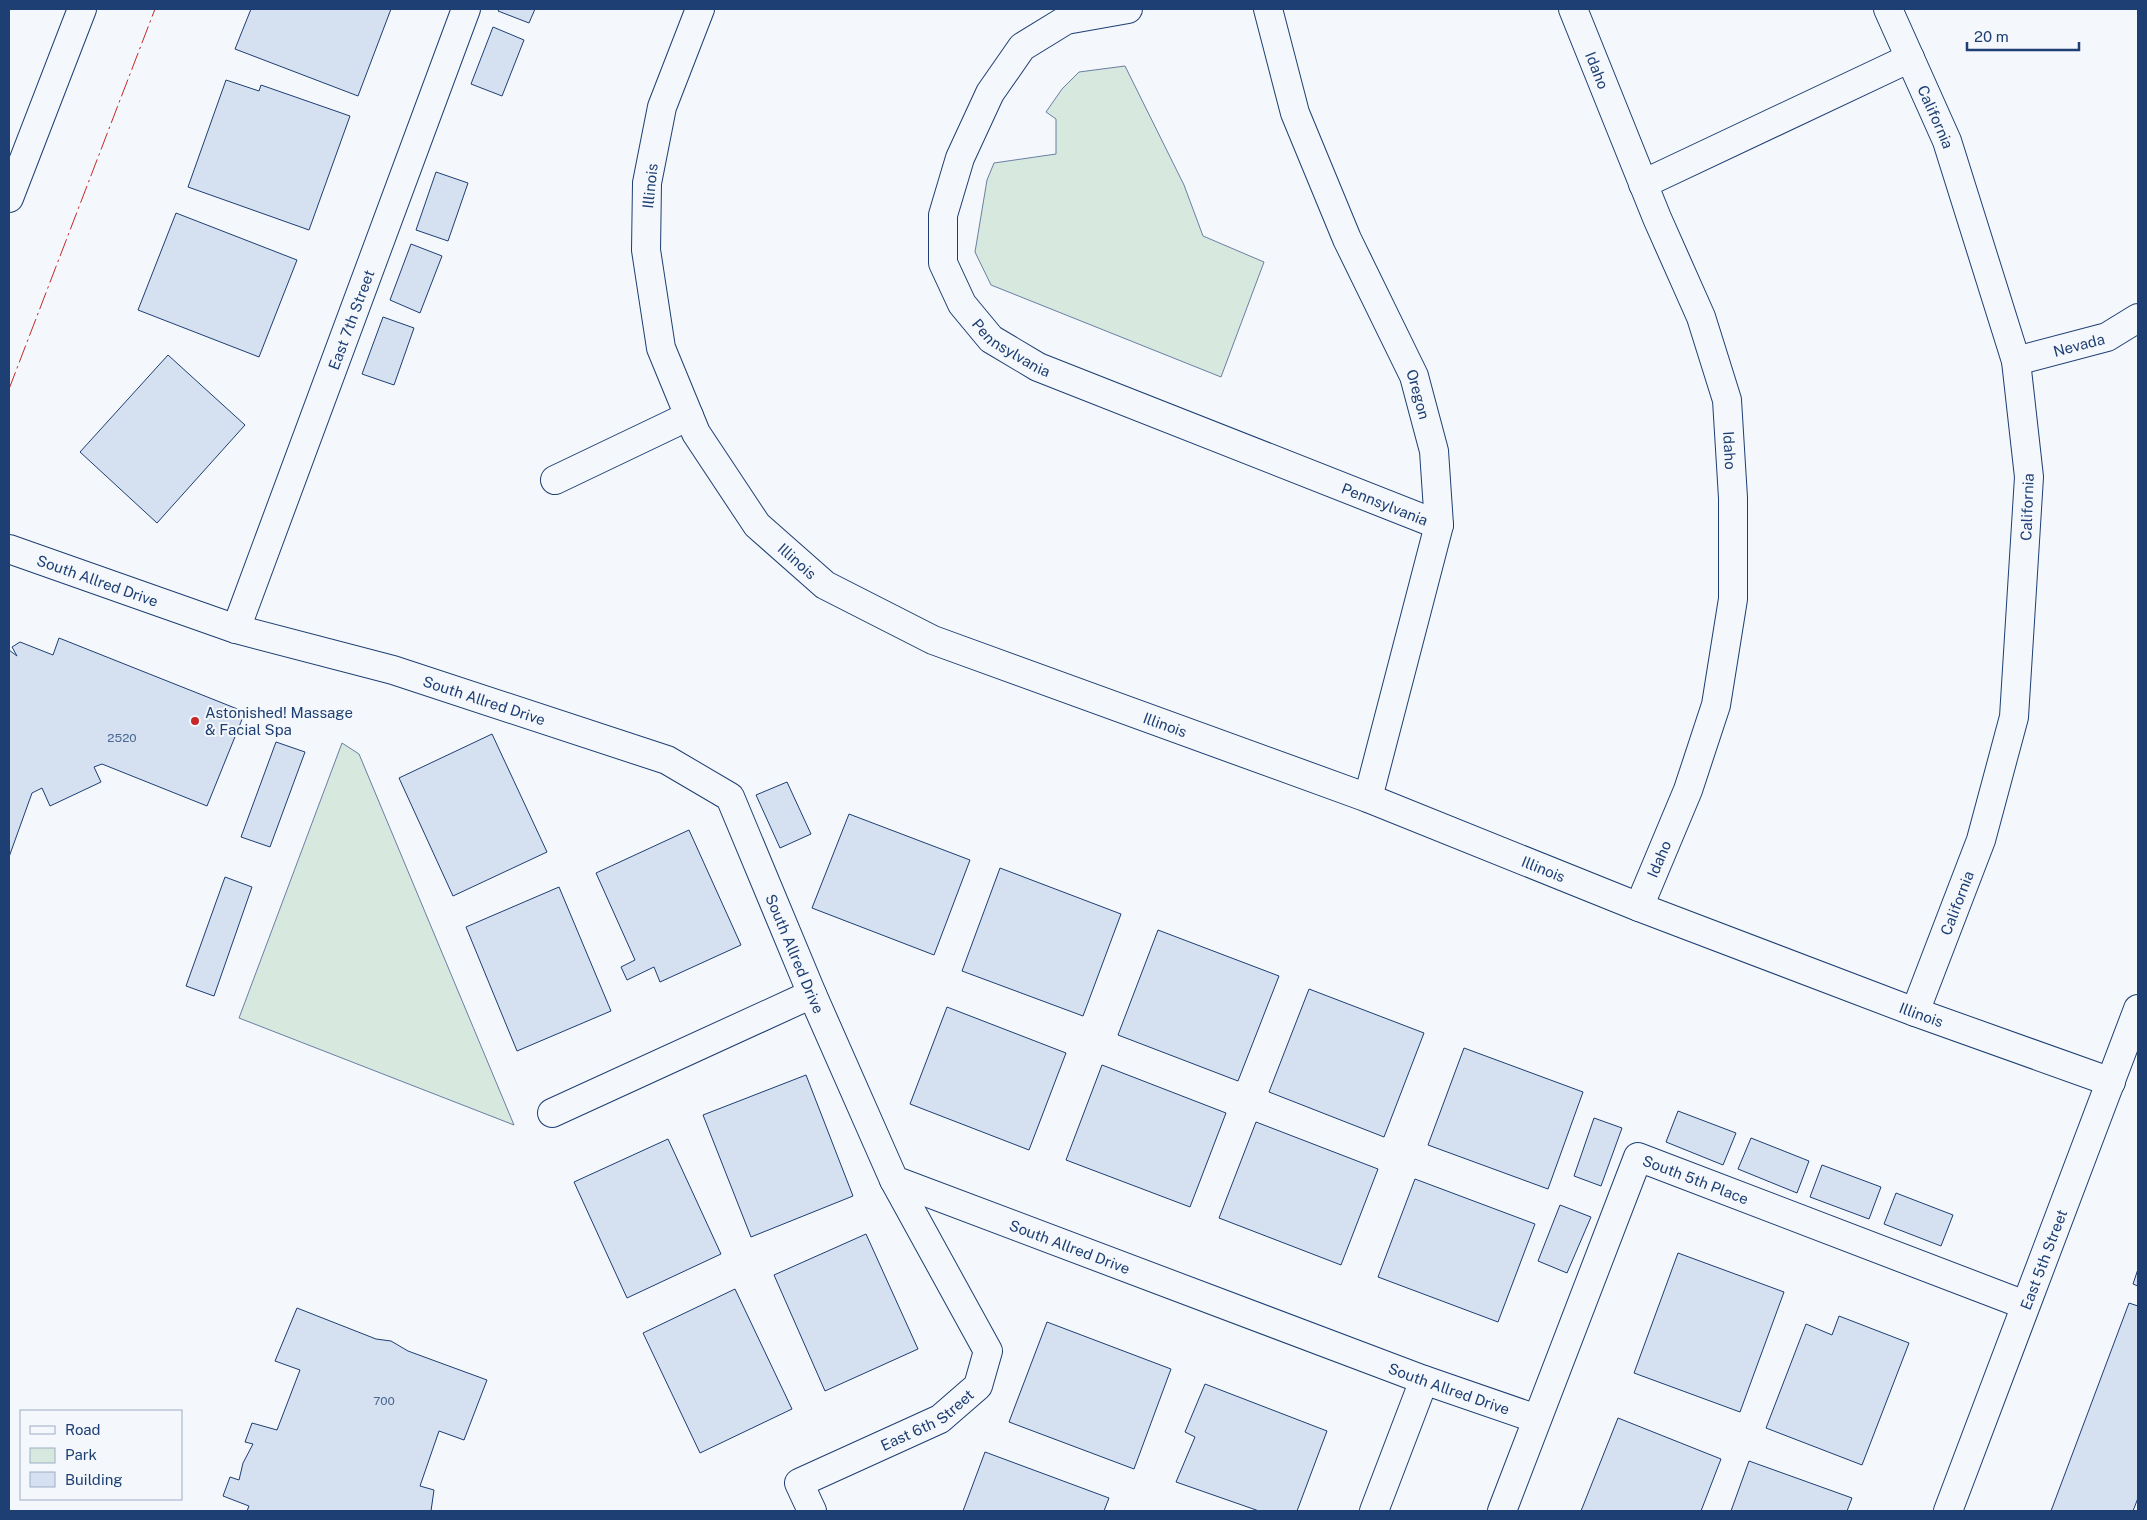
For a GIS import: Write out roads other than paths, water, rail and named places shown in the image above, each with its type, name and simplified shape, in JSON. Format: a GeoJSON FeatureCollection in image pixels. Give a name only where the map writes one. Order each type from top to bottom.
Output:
{"type":"FeatureCollection","features":[{"type":"Feature","properties":{"kind":"street"},"geometry":{"type":"LineString","coordinates":[[9,198],[82,9]]}},
{"type":"Feature","properties":{"kind":"street","name":"East 7th Street"},"geometry":{"type":"LineString","coordinates":[[236,630],[466,9]]}},
{"type":"Feature","properties":{"kind":"street","name":"Illinois"},"geometry":{"type":"LineString","coordinates":[[700,9],[662,107],[647,183],[646,250],[661,348],[696,433],[757,525],[825,585],[933,640],[1368,798],[1639,906],[1915,1012],[2111,1082]]}},
{"type":"Feature","properties":{"kind":"street","name":"Pennsylvania"},"geometry":{"type":"LineString","coordinates":[[1128,9],[1066,20],[1022,47],[990,93],[960,158],[943,215],[943,263],[962,304],[991,339],[1038,367],[1439,526]]}},
{"type":"Feature","properties":{"kind":"street","name":"Oregon"},"geometry":{"type":"LineString","coordinates":[[1268,9],[1295,113],[1347,239],[1414,376],[1434,451],[1439,526],[1368,798]]}},
{"type":"Feature","properties":{"kind":"street","name":"Idaho"},"geometry":{"type":"LineString","coordinates":[[1573,9],[1643,184],[1701,317],[1727,400],[1733,498],[1733,590],[1716,704],[1688,790],[1639,906]]}},
{"type":"Feature","properties":{"kind":"street","name":"California"},"geometry":{"type":"LineString","coordinates":[[1888,9],[1947,141],[2016,360],[2029,477],[2014,717],[1981,840],[1915,1012]]}},
{"type":"Feature","properties":{"kind":"street"},"geometry":{"type":"LineString","coordinates":[[1643,184],[1910,58]]}},
{"type":"Feature","properties":{"kind":"street","name":"Nevada"},"geometry":{"type":"LineString","coordinates":[[2016,360],[2107,338],[2138,318]]}},
{"type":"Feature","properties":{"kind":"street"},"geometry":{"type":"LineString","coordinates":[[555,480],[688,416]]}},
{"type":"Feature","properties":{"kind":"street","name":"South Allred Drive"},"geometry":{"type":"LineString","coordinates":[[9,549],[236,630],[393,670],[667,760],[730,797],[812,994],[894,1180],[1424,1380],[1537,1419]]}},
{"type":"Feature","properties":{"kind":"street"},"geometry":{"type":"LineString","coordinates":[[552,1113],[812,994]]}},
{"type":"Feature","properties":{"kind":"street","name":"East 5th Street"},"geometry":{"type":"LineString","coordinates":[[1948,1511],[2138,1009]]}},
{"type":"Feature","properties":{"kind":"street","name":"South 5th Place"},"geometry":{"type":"LineString","coordinates":[[1502,1511],[1638,1156],[2025,1305]]}},
{"type":"Feature","properties":{"kind":"street","name":"East 6th Street"},"geometry":{"type":"LineString","coordinates":[[812,1511],[799,1482],[940,1419],[978,1386],[988,1351],[894,1180]]}},
{"type":"Feature","properties":{"kind":"street"},"geometry":{"type":"LineString","coordinates":[[1374,1511],[1424,1380]]}},
{"type":"Feature","properties":{"kind":"place","name":"Astonished! Massage & Facial Spa"},"geometry":{"type":"Point","coordinates":[195,721]}}]}
